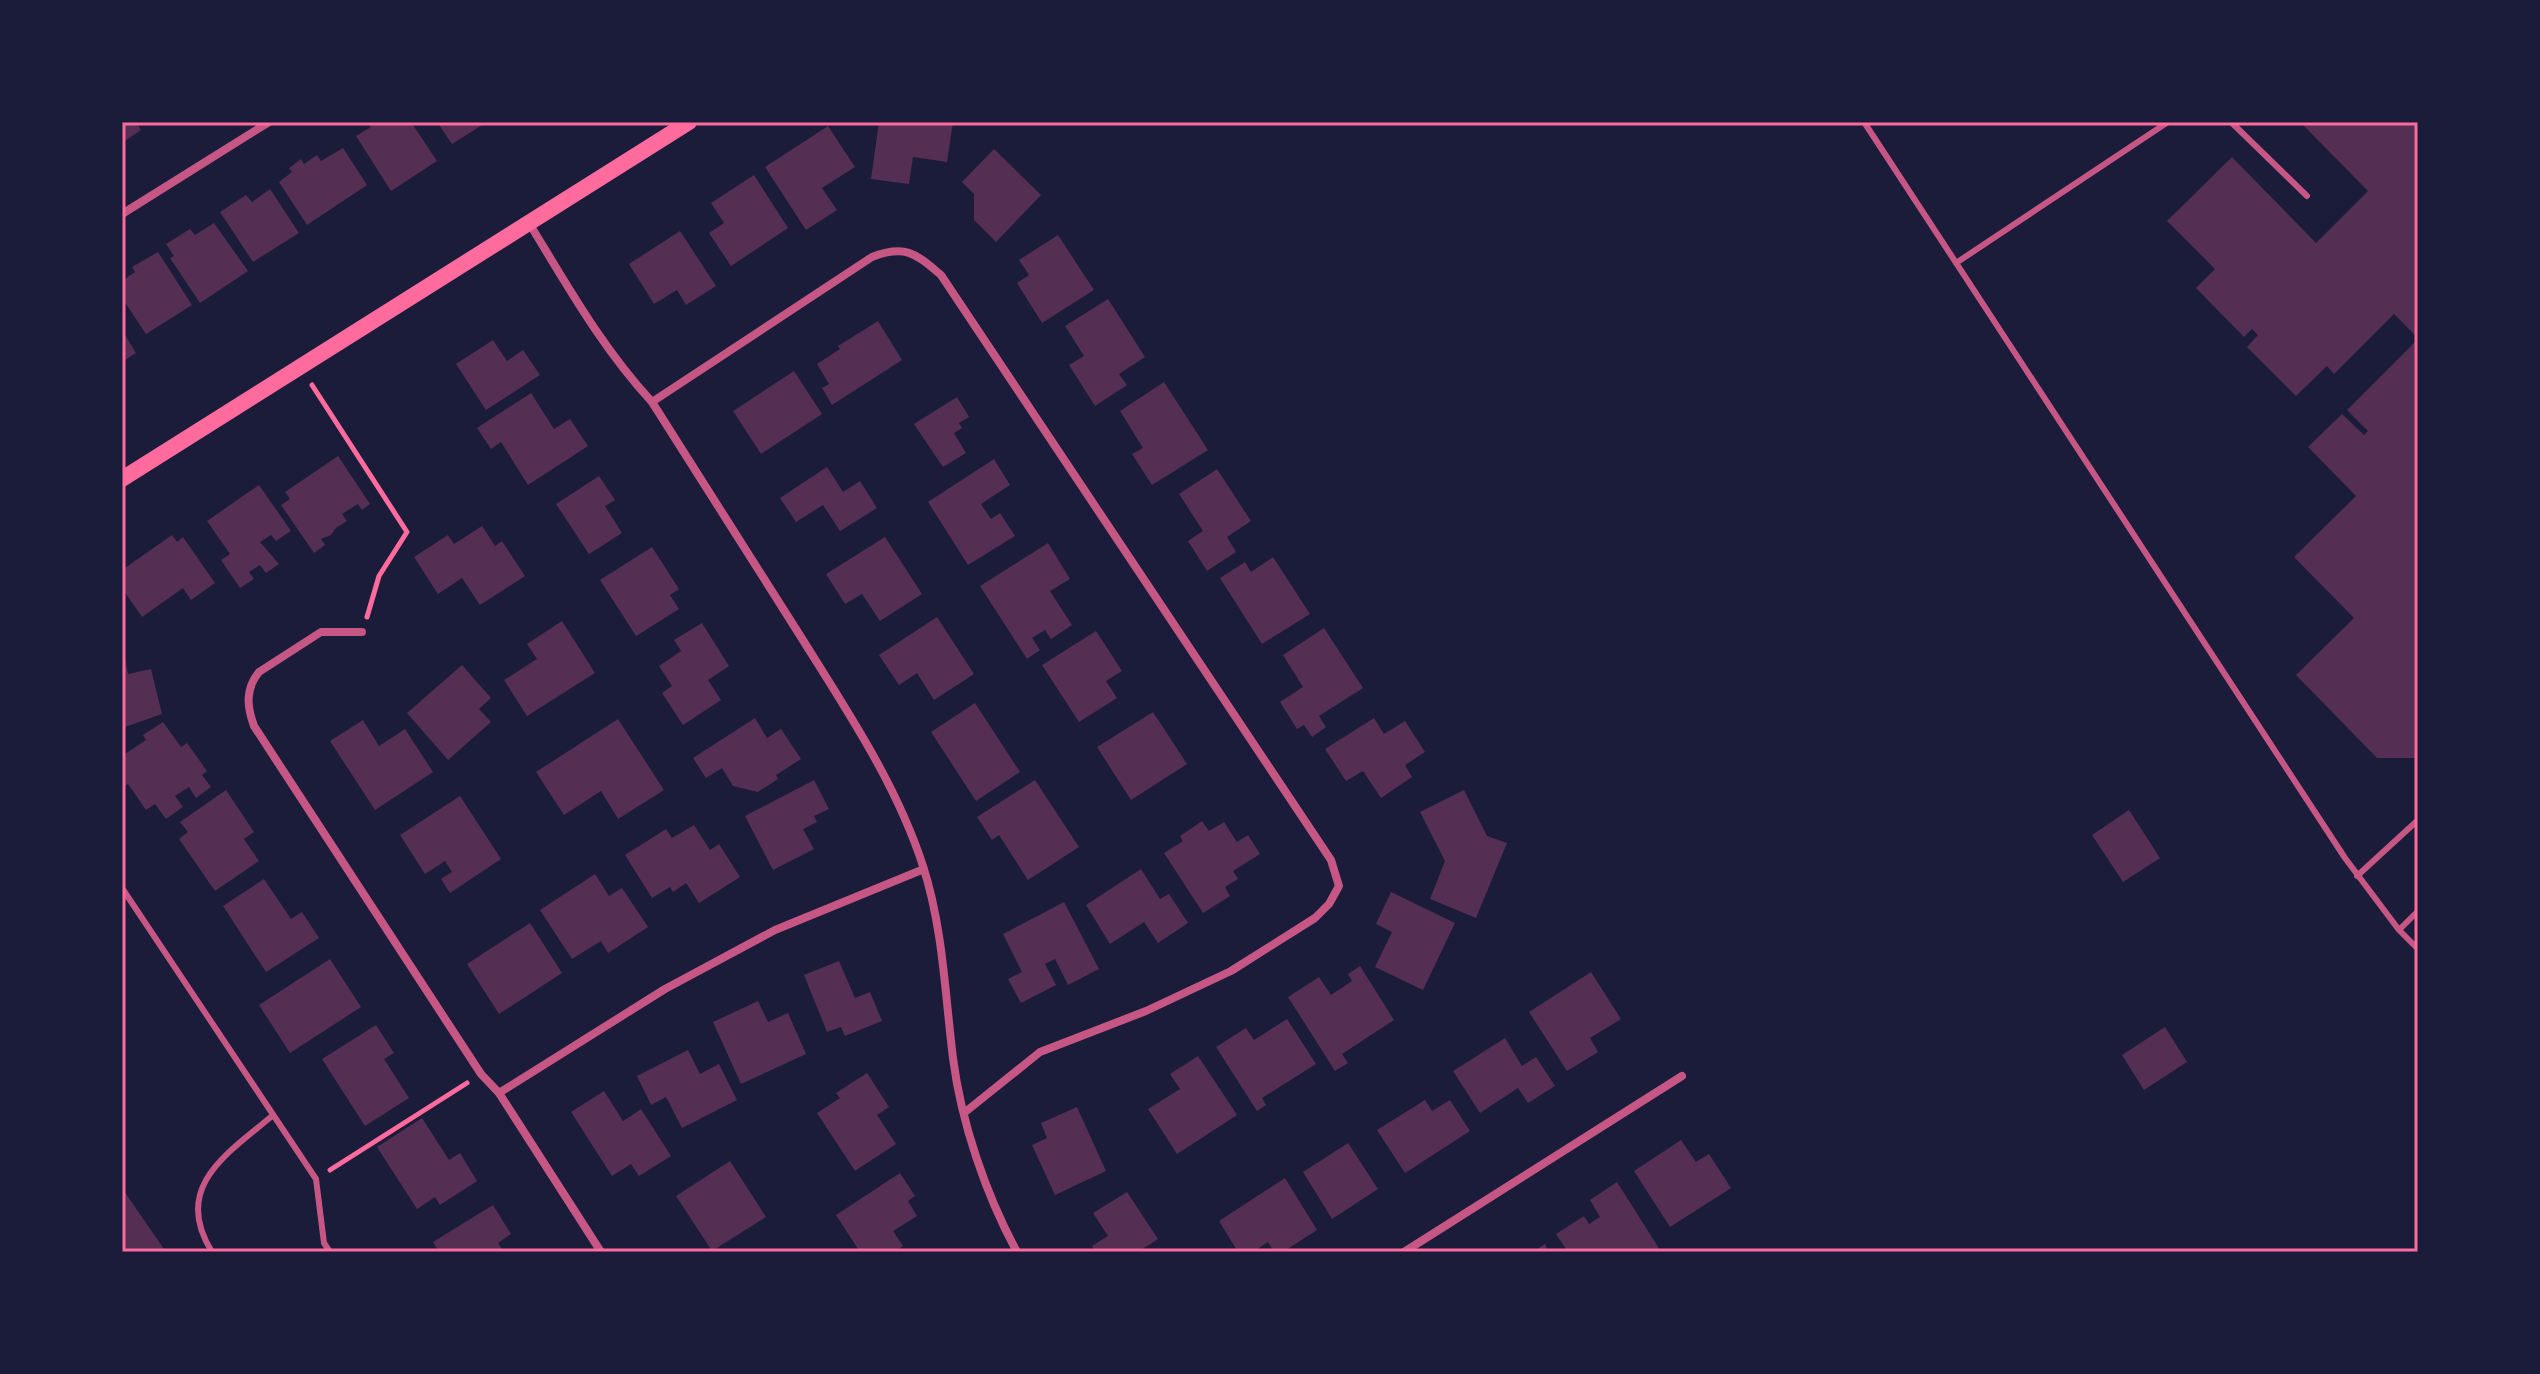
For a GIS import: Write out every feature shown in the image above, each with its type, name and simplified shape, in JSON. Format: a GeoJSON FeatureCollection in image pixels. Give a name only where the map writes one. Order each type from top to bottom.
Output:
{"type":"FeatureCollection","features":[{"type":"Feature","properties":{"kind":"main road"},"geometry":{"type":"LineString","coordinates":[[122,479],[689,122]]}},
{"type":"Feature","properties":{"kind":"street"},"geometry":{"type":"LineString","coordinates":[[122,214],[269,122]]}},
{"type":"Feature","properties":{"kind":"street"},"geometry":{"type":"LineString","coordinates":[[529,223],[620,368],[652,402],[875,754],[924,869],[937,928],[953,1061],[964,1113],[994,1207],[1017,1252]]}},
{"type":"Feature","properties":{"kind":"street"},"geometry":{"type":"LineString","coordinates":[[652,402],[872,257],[905,250],[917,255],[941,275],[1331,860],[1339,886],[1329,904],[1315,918],[1231,971],[1146,1011],[1040,1052],[964,1113]]}},
{"type":"Feature","properties":{"kind":"street"},"geometry":{"type":"LineString","coordinates":[[362,632],[321,632],[259,672],[252,680],[248,710],[254,726],[481,1074],[499,1093],[601,1252]]}},
{"type":"Feature","properties":{"kind":"street"},"geometry":{"type":"LineString","coordinates":[[499,1093],[665,989],[775,930],[924,869]]}},
{"type":"Feature","properties":{"kind":"street"},"geometry":{"type":"LineString","coordinates":[[1404,1252],[1682,1076]]}},
{"type":"Feature","properties":{"kind":"lane"},"geometry":{"type":"LineString","coordinates":[[1864,122],[2357,876],[2418,949]]}},
{"type":"Feature","properties":{"kind":"lane"},"geometry":{"type":"LineString","coordinates":[[1956,263],[2168,122]]}},
{"type":"Feature","properties":{"kind":"lane"},"geometry":{"type":"LineString","coordinates":[[2231,122],[2307,196]]}},
{"type":"Feature","properties":{"kind":"lane"},"geometry":{"type":"LineString","coordinates":[[2357,876],[2418,820]]}},
{"type":"Feature","properties":{"kind":"lane"},"geometry":{"type":"LineString","coordinates":[[122,888],[316,1179],[324,1243],[330,1252]]}},
{"type":"Feature","properties":{"kind":"lane"},"geometry":{"type":"LineString","coordinates":[[2399,930],[2418,911]]}},
{"type":"Feature","properties":{"kind":"lane"},"geometry":{"type":"LineString","coordinates":[[212,1252],[199,1224],[197,1199],[210,1171],[272,1116]]}},
{"type":"Feature","properties":{"kind":"path"},"geometry":{"type":"LineString","coordinates":[[300,367],[407,532],[379,576],[362,632]]}},
{"type":"Feature","properties":{"kind":"path"},"geometry":{"type":"LineString","coordinates":[[316,1179],[481,1074]]}},
{"type":"Feature","properties":{"kind":"building"},"geometry":{"type":"Polygon","coordinates":[[[122,122],[136,122],[141,130],[122,143],[122,122]]]}},
{"type":"Feature","properties":{"kind":"building"},"geometry":{"type":"Polygon","coordinates":[[[367,122],[411,122],[437,161],[391,191],[356,136],[371,127],[367,122]]]}},
{"type":"Feature","properties":{"kind":"building"},"geometry":{"type":"Polygon","coordinates":[[[437,122],[487,122],[452,144],[437,122]]]}},
{"type":"Feature","properties":{"kind":"building"},"geometry":{"type":"Polygon","coordinates":[[[879,122],[953,122],[947,162],[913,157],[909,184],[871,179],[879,122]]]}},
{"type":"Feature","properties":{"kind":"building"},"geometry":{"type":"Polygon","coordinates":[[[2300,122],[2418,122],[2418,338],[2394,314],[2334,374],[2327,366],[2296,396],[2247,347],[2258,335],[2252,329],[2244,337],[2196,288],[2215,269],[2167,221],[2232,157],[2316,243],[2368,191],[2300,122]]]}},
{"type":"Feature","properties":{"kind":"building"},"geometry":{"type":"Polygon","coordinates":[[[828,126],[855,167],[822,188],[837,210],[806,230],[765,167],[828,126]]]}},
{"type":"Feature","properties":{"kind":"building"},"geometry":{"type":"Polygon","coordinates":[[[343,148],[367,185],[307,225],[279,182],[292,172],[289,168],[301,159],[304,164],[317,155],[321,161],[343,148]]]}},
{"type":"Feature","properties":{"kind":"building"},"geometry":{"type":"Polygon","coordinates":[[[994,149],[1041,195],[996,242],[974,220],[974,194],[962,182],[994,149]]]}},
{"type":"Feature","properties":{"kind":"building"},"geometry":{"type":"Polygon","coordinates":[[[754,175],[788,228],[731,266],[709,233],[724,223],[711,203],[754,175]]]}},
{"type":"Feature","properties":{"kind":"building"},"geometry":{"type":"Polygon","coordinates":[[[270,189],[299,233],[253,262],[220,212],[246,195],[252,202],[270,189]]]}},
{"type":"Feature","properties":{"kind":"building"},"geometry":{"type":"Polygon","coordinates":[[[214,223],[248,271],[200,303],[170,258],[174,256],[166,244],[190,229],[195,235],[214,223]]]}},
{"type":"Feature","properties":{"kind":"building"},"geometry":{"type":"Polygon","coordinates":[[[680,231],[716,286],[686,305],[677,290],[654,304],[629,264],[680,231]]]}},
{"type":"Feature","properties":{"kind":"building"},"geometry":{"type":"Polygon","coordinates":[[[1058,235],[1094,290],[1042,323],[1017,283],[1029,275],[1019,260],[1058,235]]]}},
{"type":"Feature","properties":{"kind":"building"},"geometry":{"type":"Polygon","coordinates":[[[158,252],[192,305],[146,334],[122,298],[122,281],[135,272],[132,267],[158,252]]]}},
{"type":"Feature","properties":{"kind":"building"},"geometry":{"type":"Polygon","coordinates":[[[1108,299],[1145,357],[1119,374],[1127,385],[1095,406],[1069,365],[1084,356],[1065,326],[1108,299]]]}},
{"type":"Feature","properties":{"kind":"building"},"geometry":{"type":"Polygon","coordinates":[[[878,321],[902,360],[832,405],[822,388],[829,384],[817,364],[840,349],[838,346],[878,321]]]}},
{"type":"Feature","properties":{"kind":"building"},"geometry":{"type":"Polygon","coordinates":[[[122,330],[136,353],[122,362],[122,330]]]}},
{"type":"Feature","properties":{"kind":"building"},"geometry":{"type":"Polygon","coordinates":[[[2418,339],[2418,459],[2415,462],[2418,465],[2418,758],[2377,758],[2296,675],[2354,618],[2294,557],[2356,496],[2308,447],[2342,414],[2364,435],[2368,431],[2347,410],[2418,339]]]}},
{"type":"Feature","properties":{"kind":"building"},"geometry":{"type":"Polygon","coordinates":[[[493,340],[507,361],[523,350],[540,375],[486,410],[456,364],[493,340]]]}},
{"type":"Feature","properties":{"kind":"building"},"geometry":{"type":"Polygon","coordinates":[[[794,371],[822,414],[761,454],[733,411],[794,371]]]}},
{"type":"Feature","properties":{"kind":"building"},"geometry":{"type":"Polygon","coordinates":[[[1164,382],[1208,450],[1152,485],[1132,454],[1143,448],[1120,411],[1164,382]]]}},
{"type":"Feature","properties":{"kind":"building"},"geometry":{"type":"Polygon","coordinates":[[[531,393],[554,429],[570,419],[588,446],[528,485],[501,442],[491,449],[477,428],[531,393]]]}},
{"type":"Feature","properties":{"kind":"building"},"geometry":{"type":"Polygon","coordinates":[[[957,397],[969,417],[959,423],[962,428],[954,433],[966,453],[943,467],[914,424],[957,397]]]}},
{"type":"Feature","properties":{"kind":"building"},"geometry":{"type":"Polygon","coordinates":[[[338,456],[370,504],[362,510],[358,504],[342,514],[347,521],[331,535],[321,539],[325,545],[314,553],[281,505],[290,499],[285,492],[338,456]]]}},
{"type":"Feature","properties":{"kind":"building"},"geometry":{"type":"Polygon","coordinates":[[[994,459],[1010,485],[981,504],[991,519],[1000,513],[1015,536],[968,565],[928,502],[994,459]]]}},
{"type":"Feature","properties":{"kind":"building"},"geometry":{"type":"Polygon","coordinates":[[[827,467],[843,492],[860,481],[877,508],[840,531],[823,505],[796,522],[780,498],[827,467]]]}},
{"type":"Feature","properties":{"kind":"building"},"geometry":{"type":"Polygon","coordinates":[[[1217,469],[1251,521],[1227,537],[1236,552],[1207,571],[1188,541],[1203,531],[1179,494],[1217,469]]]}},
{"type":"Feature","properties":{"kind":"building"},"geometry":{"type":"Polygon","coordinates":[[[599,476],[615,500],[605,506],[622,533],[589,554],[556,504],[599,476]]]}},
{"type":"Feature","properties":{"kind":"building"},"geometry":{"type":"Polygon","coordinates":[[[259,485],[291,531],[276,541],[271,535],[260,542],[279,564],[266,573],[260,565],[249,572],[254,579],[240,588],[221,560],[230,554],[207,521],[259,485]]]}},
{"type":"Feature","properties":{"kind":"building"},"geometry":{"type":"Polygon","coordinates":[[[482,526],[495,546],[502,541],[525,576],[480,605],[462,578],[438,594],[414,557],[448,535],[454,544],[482,526]]]}},
{"type":"Feature","properties":{"kind":"building"},"geometry":{"type":"Polygon","coordinates":[[[172,535],[177,542],[183,537],[215,583],[191,600],[183,588],[142,617],[122,588],[122,570],[172,535]]]}},
{"type":"Feature","properties":{"kind":"building"},"geometry":{"type":"Polygon","coordinates":[[[885,537],[922,594],[880,621],[862,594],[845,604],[826,574],[885,537]]]}},
{"type":"Feature","properties":{"kind":"building"},"geometry":{"type":"Polygon","coordinates":[[[1048,543],[1070,579],[1050,591],[1072,625],[1051,639],[1045,630],[1032,638],[1040,650],[1027,659],[980,586],[1048,543]]]}},
{"type":"Feature","properties":{"kind":"building"},"geometry":{"type":"Polygon","coordinates":[[[652,547],[679,589],[670,595],[679,609],[636,636],[600,580],[652,547]]]}},
{"type":"Feature","properties":{"kind":"building"},"geometry":{"type":"Polygon","coordinates":[[[1273,557],[1310,614],[1262,644],[1220,578],[1245,562],[1251,572],[1273,557]]]}},
{"type":"Feature","properties":{"kind":"building"},"geometry":{"type":"Polygon","coordinates":[[[937,617],[974,674],[934,700],[917,673],[899,685],[879,655],[937,617]]]}},
{"type":"Feature","properties":{"kind":"building"},"geometry":{"type":"Polygon","coordinates":[[[562,621],[595,673],[527,716],[504,680],[537,659],[527,644],[562,621]]]}},
{"type":"Feature","properties":{"kind":"building"},"geometry":{"type":"Polygon","coordinates":[[[702,623],[729,666],[708,680],[721,700],[683,725],[662,693],[672,686],[659,666],[681,651],[674,640],[702,623]]]}},
{"type":"Feature","properties":{"kind":"building"},"geometry":{"type":"Polygon","coordinates":[[[1324,628],[1363,688],[1319,716],[1326,727],[1312,737],[1304,725],[1297,729],[1280,702],[1303,687],[1283,655],[1324,628]]]}},
{"type":"Feature","properties":{"kind":"building"},"geometry":{"type":"Polygon","coordinates":[[[1096,631],[1122,671],[1106,681],[1117,698],[1079,722],[1042,665],[1096,631]]]}},
{"type":"Feature","properties":{"kind":"building"},"geometry":{"type":"Polygon","coordinates":[[[122,659],[125,659],[128,674],[151,669],[162,714],[122,728],[122,659]]]}},
{"type":"Feature","properties":{"kind":"building"},"geometry":{"type":"Polygon","coordinates":[[[462,665],[491,698],[479,709],[491,722],[448,760],[407,713],[462,665]]]}},
{"type":"Feature","properties":{"kind":"building"},"geometry":{"type":"Polygon","coordinates":[[[975,703],[1020,772],[976,801],[931,732],[975,703]]]}},
{"type":"Feature","properties":{"kind":"building"},"geometry":{"type":"Polygon","coordinates":[[[1153,712],[1187,764],[1131,800],[1097,747],[1153,712]]]}},
{"type":"Feature","properties":{"kind":"building"},"geometry":{"type":"Polygon","coordinates":[[[755,718],[767,738],[781,729],[801,759],[776,775],[778,779],[758,792],[733,786],[722,768],[706,778],[693,758],[755,718]]]}},
{"type":"Feature","properties":{"kind":"building"},"geometry":{"type":"Polygon","coordinates":[[[1374,718],[1384,734],[1405,721],[1425,752],[1405,765],[1412,777],[1381,798],[1363,771],[1346,781],[1325,749],[1374,718]]]}},
{"type":"Feature","properties":{"kind":"building"},"geometry":{"type":"Polygon","coordinates":[[[618,719],[664,790],[618,819],[601,791],[564,815],[536,772],[618,719]]]}},
{"type":"Feature","properties":{"kind":"building"},"geometry":{"type":"Polygon","coordinates":[[[363,720],[379,746],[405,729],[433,772],[375,810],[330,741],[363,720]]]}},
{"type":"Feature","properties":{"kind":"building"},"geometry":{"type":"Polygon","coordinates":[[[163,722],[181,747],[187,743],[207,771],[202,775],[211,787],[196,798],[189,787],[175,796],[183,807],[166,819],[155,804],[146,810],[128,784],[122,785],[122,756],[146,740],[143,735],[163,722]]]}},
{"type":"Feature","properties":{"kind":"building"},"geometry":{"type":"Polygon","coordinates":[[[814,780],[829,809],[814,816],[817,822],[803,829],[814,849],[773,870],[745,816],[814,780]]]}},
{"type":"Feature","properties":{"kind":"building"},"geometry":{"type":"Polygon","coordinates":[[[1035,780],[1079,847],[1028,880],[999,835],[992,840],[977,817],[1035,780]]]}},
{"type":"Feature","properties":{"kind":"building"},"geometry":{"type":"Polygon","coordinates":[[[226,790],[254,832],[244,839],[259,861],[215,891],[179,839],[188,832],[180,822],[226,790]]]}},
{"type":"Feature","properties":{"kind":"building"},"geometry":{"type":"Polygon","coordinates":[[[1464,790],[1487,836],[1507,843],[1476,918],[1430,899],[1445,861],[1420,812],[1464,790]]]}},
{"type":"Feature","properties":{"kind":"building"},"geometry":{"type":"Polygon","coordinates":[[[460,796],[501,859],[450,893],[441,879],[452,872],[445,861],[425,874],[400,835],[460,796]]]}},
{"type":"Feature","properties":{"kind":"building"},"geometry":{"type":"Polygon","coordinates":[[[2129,810],[2160,858],[2123,882],[2092,835],[2129,810]]]}},
{"type":"Feature","properties":{"kind":"building"},"geometry":{"type":"Polygon","coordinates":[[[1202,821],[1209,831],[1224,822],[1237,842],[1248,835],[1260,854],[1233,871],[1238,879],[1225,887],[1230,896],[1203,913],[1164,853],[1183,841],[1180,836],[1202,821]]]}},
{"type":"Feature","properties":{"kind":"building"},"geometry":{"type":"Polygon","coordinates":[[[694,825],[710,850],[719,844],[740,877],[699,903],[686,883],[673,892],[670,887],[652,898],[625,855],[666,829],[672,838],[694,825]]]}},
{"type":"Feature","properties":{"kind":"building"},"geometry":{"type":"Polygon","coordinates":[[[1141,869],[1160,899],[1169,894],[1188,923],[1158,943],[1144,922],[1110,944],[1086,905],[1141,869]]]}},
{"type":"Feature","properties":{"kind":"building"},"geometry":{"type":"Polygon","coordinates":[[[595,874],[609,896],[622,888],[648,927],[608,953],[601,941],[572,959],[540,910],[595,874]]]}},
{"type":"Feature","properties":{"kind":"building"},"geometry":{"type":"Polygon","coordinates":[[[264,879],[291,919],[302,912],[319,938],[266,972],[223,906],[264,879]]]}},
{"type":"Feature","properties":{"kind":"building"},"geometry":{"type":"Polygon","coordinates":[[[1391,892],[1455,923],[1423,990],[1375,967],[1392,932],[1376,924],[1391,892]]]}},
{"type":"Feature","properties":{"kind":"building"},"geometry":{"type":"Polygon","coordinates":[[[1064,902],[1099,969],[1068,985],[1055,959],[1045,964],[1056,985],[1021,1003],[1008,979],[1022,972],[1003,934],[1064,902]]]}},
{"type":"Feature","properties":{"kind":"building"},"geometry":{"type":"Polygon","coordinates":[[[530,923],[562,973],[499,1014],[467,964],[530,923]]]}},
{"type":"Feature","properties":{"kind":"building"},"geometry":{"type":"Polygon","coordinates":[[[330,959],[361,1007],[290,1053],[259,1005],[330,959]]]}},
{"type":"Feature","properties":{"kind":"building"},"geometry":{"type":"Polygon","coordinates":[[[839,961],[855,998],[870,992],[882,1021],[845,1036],[841,1027],[827,1032],[804,975],[839,961]]]}},
{"type":"Feature","properties":{"kind":"building"},"geometry":{"type":"Polygon","coordinates":[[[1360,966],[1394,1020],[1342,1054],[1348,1063],[1335,1071],[1288,997],[1319,977],[1331,995],[1352,981],[1348,974],[1360,966]]]}},
{"type":"Feature","properties":{"kind":"building"},"geometry":{"type":"Polygon","coordinates":[[[1591,972],[1621,1019],[1590,1038],[1598,1052],[1567,1071],[1529,1012],[1591,972]]]}},
{"type":"Feature","properties":{"kind":"building"},"geometry":{"type":"Polygon","coordinates":[[[758,1001],[768,1022],[788,1013],[806,1054],[741,1084],[713,1022],[758,1001]]]}},
{"type":"Feature","properties":{"kind":"building"},"geometry":{"type":"Polygon","coordinates":[[[1287,1019],[1316,1064],[1262,1098],[1266,1105],[1257,1111],[1216,1047],[1246,1028],[1254,1040],[1287,1019]]]}},
{"type":"Feature","properties":{"kind":"building"},"geometry":{"type":"Polygon","coordinates":[[[376,1025],[394,1053],[384,1059],[409,1098],[365,1126],[322,1059],[376,1025]]]}},
{"type":"Feature","properties":{"kind":"building"},"geometry":{"type":"Polygon","coordinates":[[[2165,1027],[2187,1062],[2144,1090],[2122,1055],[2165,1027]]]}},
{"type":"Feature","properties":{"kind":"building"},"geometry":{"type":"Polygon","coordinates":[[[1505,1038],[1522,1066],[1536,1057],[1555,1086],[1528,1103],[1518,1088],[1480,1113],[1453,1071],[1505,1038]]]}},
{"type":"Feature","properties":{"kind":"building"},"geometry":{"type":"Polygon","coordinates":[[[688,1050],[700,1074],[719,1064],[737,1100],[682,1128],[666,1097],[651,1105],[637,1076],[688,1050]]]}},
{"type":"Feature","properties":{"kind":"building"},"geometry":{"type":"Polygon","coordinates":[[[1198,1056],[1237,1115],[1177,1154],[1148,1109],[1180,1089],[1170,1074],[1198,1056]]]}},
{"type":"Feature","properties":{"kind":"building"},"geometry":{"type":"Polygon","coordinates":[[[867,1073],[889,1107],[877,1115],[896,1144],[855,1171],[817,1113],[840,1098],[836,1093],[867,1073]]]}},
{"type":"Feature","properties":{"kind":"building"},"geometry":{"type":"Polygon","coordinates":[[[604,1091],[623,1121],[641,1109],[671,1156],[639,1176],[631,1164],[612,1176],[571,1112],[604,1091]]]}},
{"type":"Feature","properties":{"kind":"building"},"geometry":{"type":"Polygon","coordinates":[[[1425,1100],[1432,1111],[1450,1100],[1470,1131],[1405,1173],[1377,1130],[1425,1100]]]}},
{"type":"Feature","properties":{"kind":"building"},"geometry":{"type":"Polygon","coordinates":[[[1077,1107],[1106,1171],[1055,1195],[1032,1145],[1047,1138],[1041,1123],[1077,1107]]]}},
{"type":"Feature","properties":{"kind":"building"},"geometry":{"type":"Polygon","coordinates":[[[422,1118],[449,1160],[460,1153],[477,1181],[440,1205],[435,1197],[417,1209],[377,1147],[422,1118]]]}},
{"type":"Feature","properties":{"kind":"building"},"geometry":{"type":"Polygon","coordinates":[[[1681,1140],[1696,1162],[1709,1154],[1731,1188],[1670,1227],[1634,1171],[1681,1140]]]}},
{"type":"Feature","properties":{"kind":"building"},"geometry":{"type":"Polygon","coordinates":[[[1348,1143],[1378,1189],[1332,1219],[1303,1172],[1348,1143]]]}},
{"type":"Feature","properties":{"kind":"building"},"geometry":{"type":"Polygon","coordinates":[[[730,1161],[766,1217],[712,1251],[676,1196],[730,1161]]]}},
{"type":"Feature","properties":{"kind":"building"},"geometry":{"type":"Polygon","coordinates":[[[900,1173],[915,1196],[908,1201],[917,1216],[893,1231],[903,1246],[894,1252],[860,1252],[836,1215],[900,1173]]]}},
{"type":"Feature","properties":{"kind":"building"},"geometry":{"type":"Polygon","coordinates":[[[1285,1178],[1317,1230],[1283,1252],[1274,1252],[1268,1242],[1253,1252],[1238,1252],[1219,1221],[1285,1178]]]}},
{"type":"Feature","properties":{"kind":"building"},"geometry":{"type":"Polygon","coordinates":[[[1617,1182],[1660,1250],[1568,1252],[1556,1234],[1584,1216],[1589,1224],[1600,1217],[1590,1200],[1617,1182]]]}},
{"type":"Feature","properties":{"kind":"building"},"geometry":{"type":"Polygon","coordinates":[[[122,1188],[166,1252],[122,1252],[122,1188]]]}},
{"type":"Feature","properties":{"kind":"building"},"geometry":{"type":"Polygon","coordinates":[[[1127,1192],[1158,1239],[1138,1252],[1096,1252],[1092,1246],[1108,1236],[1093,1213],[1127,1192]]]}},
{"type":"Feature","properties":{"kind":"building"},"geometry":{"type":"Polygon","coordinates":[[[493,1205],[511,1234],[498,1243],[504,1252],[439,1252],[433,1242],[493,1205]]]}},
{"type":"Feature","properties":{"kind":"building"},"geometry":{"type":"Polygon","coordinates":[[[1545,1244],[1549,1252],[1533,1252],[1545,1244]]]}}]}
